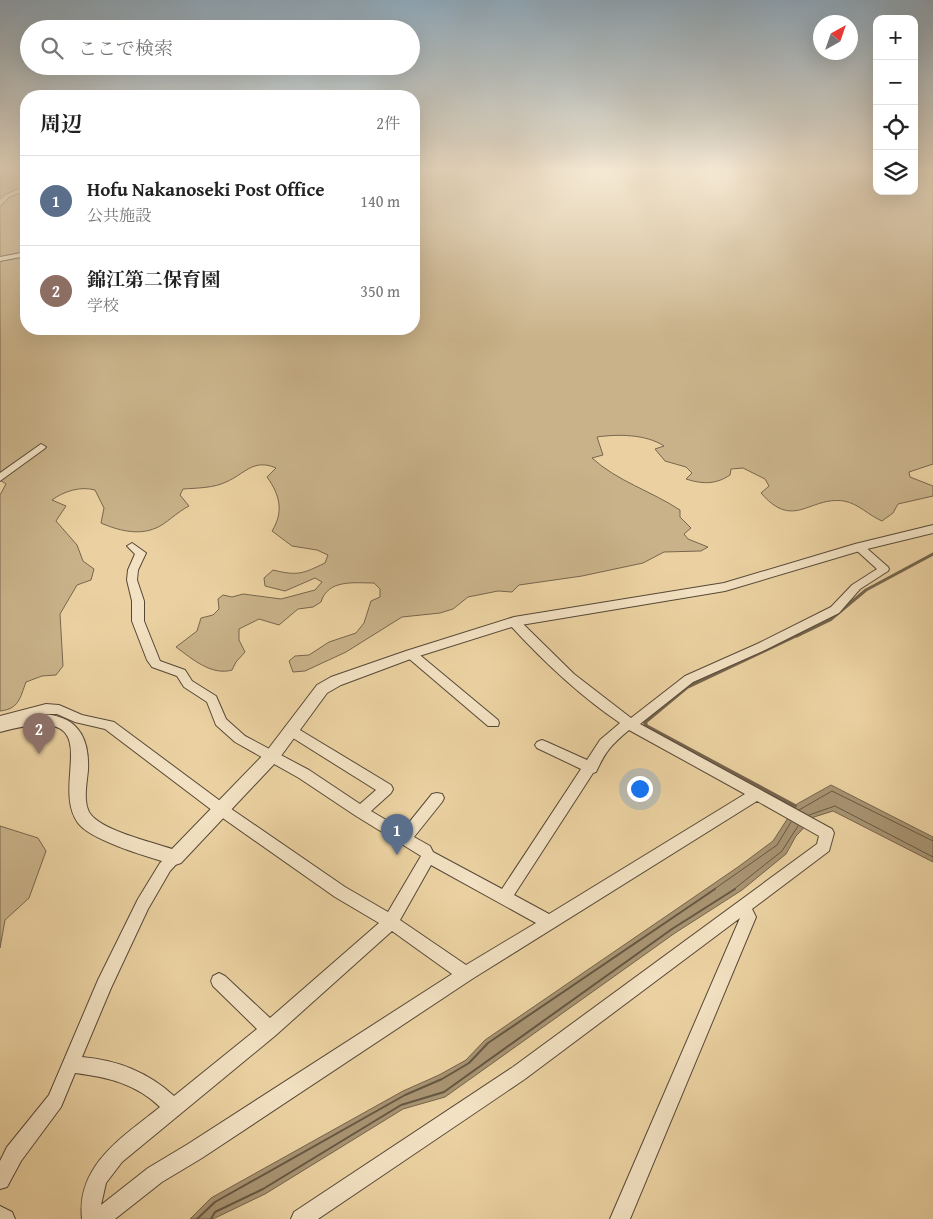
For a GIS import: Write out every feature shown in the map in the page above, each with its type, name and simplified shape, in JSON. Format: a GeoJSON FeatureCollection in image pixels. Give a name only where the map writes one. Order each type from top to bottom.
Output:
{"type":"FeatureCollection","features":[{"type":"Feature","properties":{"kind":"street"},"geometry":{"type":"LineString","coordinates":[[0,259],[20,255]]}},
{"type":"Feature","properties":{"kind":"street"},"geometry":{"type":"LineString","coordinates":[[0,478],[41,447]]}},
{"type":"Feature","properties":{"kind":"street"},"geometry":{"type":"LineString","coordinates":[[0,1180],[14,1154],[55,1101],[104,984],[143,904],[165,867],[272,756],[322,690],[351,675],[514,622],[725,587],[858,547],[933,529]]}},
{"type":"Feature","properties":{"kind":"street"},"geometry":{"type":"LineString","coordinates":[[132,546],[141,553],[132,570],[134,590],[138,601],[137,613],[153,660],[156,664],[181,673],[188,684],[208,695],[212,699],[226,728],[304,774],[361,812],[425,850],[428,856],[505,896],[549,922]]}},
{"type":"Feature","properties":{"kind":"street"},"geometry":{"type":"LineString","coordinates":[[505,896],[591,768],[605,743],[689,679],[761,647],[835,610],[856,587],[884,569],[858,547]]}},
{"type":"Feature","properties":{"kind":"street"},"geometry":{"type":"LineString","coordinates":[[311,1216],[519,1073],[824,847],[826,833],[631,725],[610,711],[529,639],[514,622]]}},
{"type":"Feature","properties":{"kind":"street"},"geometry":{"type":"LineString","coordinates":[[411,654],[493,723]]}},
{"type":"Feature","properties":{"kind":"street"},"geometry":{"type":"LineString","coordinates":[[0,721],[46,709],[58,710],[79,719],[109,724],[222,810],[340,892],[391,922],[466,974]]}},
{"type":"Feature","properties":{"kind":"street"},"geometry":{"type":"LineString","coordinates":[[0,726],[30,719],[51,719],[66,725],[74,733],[79,744],[79,808],[84,818],[92,827],[102,832],[175,858]]}},
{"type":"Feature","properties":{"kind":"street"},"geometry":{"type":"LineString","coordinates":[[290,730],[386,789],[361,812]]}},
{"type":"Feature","properties":{"kind":"street"},"geometry":{"type":"LineString","coordinates":[[542,745],[591,768]]}},
{"type":"Feature","properties":{"kind":"street"},"geometry":{"type":"LineString","coordinates":[[99,1219],[155,1174],[195,1151],[466,974],[755,795]]}},
{"type":"Feature","properties":{"kind":"street"},"geometry":{"type":"LineString","coordinates":[[405,838],[437,798]]}},
{"type":"Feature","properties":{"kind":"street"},"geometry":{"type":"LineString","coordinates":[[92,1219],[91,1213],[98,1180],[104,1167],[115,1155],[270,1029],[391,922],[428,856]]}},
{"type":"Feature","properties":{"kind":"street"},"geometry":{"type":"LineString","coordinates":[[620,1219],[748,917],[742,906]]}},
{"type":"Feature","properties":{"kind":"street"},"geometry":{"type":"LineString","coordinates":[[219,981],[270,1029]]}},
{"type":"Feature","properties":{"kind":"street"},"geometry":{"type":"LineString","coordinates":[[70,1064],[123,1072],[149,1086],[174,1108]]}},
{"type":"Feature","properties":{"kind":"street"},"geometry":{"type":"LineString","coordinates":[[0,1216],[5,1219]]}},
{"type":"Feature","properties":{"kind":"shaded area"},"geometry":{"type":"Polygon","coordinates":[[[0,226],[20,226],[20,335],[420,335],[420,226],[933,226],[933,464],[909,472],[910,477],[933,486],[933,496],[898,504],[893,513],[882,521],[844,501],[821,503],[793,511],[783,510],[761,493],[769,486],[765,479],[743,468],[731,469],[730,475],[719,481],[698,482],[686,479],[692,473],[686,467],[665,461],[655,449],[664,446],[657,442],[631,436],[613,435],[597,437],[603,455],[592,458],[623,480],[680,510],[680,517],[691,528],[684,534],[688,539],[708,547],[701,551],[664,552],[643,563],[582,576],[519,585],[512,592],[498,591],[468,597],[453,609],[440,613],[402,617],[346,652],[305,671],[293,672],[289,661],[295,656],[309,655],[329,642],[356,633],[364,623],[371,601],[380,597],[380,589],[374,583],[343,584],[329,589],[321,602],[313,607],[298,609],[279,625],[259,619],[239,629],[239,640],[245,652],[232,670],[217,671],[195,661],[176,647],[197,631],[201,618],[213,615],[219,609],[218,599],[223,595],[232,597],[243,594],[281,599],[315,590],[322,582],[315,578],[285,591],[265,586],[264,578],[273,570],[288,573],[305,572],[325,563],[328,555],[317,550],[292,546],[272,531],[278,517],[279,504],[275,490],[267,477],[276,468],[268,465],[255,466],[221,484],[183,489],[180,495],[189,506],[160,526],[142,532],[121,530],[101,523],[104,508],[95,490],[73,490],[52,500],[66,506],[56,521],[77,545],[83,561],[94,569],[91,580],[77,585],[60,614],[63,666],[56,675],[42,676],[26,682],[18,702],[11,708],[0,711],[0,495],[6,484],[0,480],[0,226]]]}},
{"type":"Feature","properties":{"kind":"shaded area"},"geometry":{"type":"Polygon","coordinates":[[[0,826],[38,838],[46,851],[29,898],[5,920],[0,948],[0,826]]]}},
{"type":"Feature","properties":{"kind":"water"},"geometry":{"type":"Polygon","coordinates":[[[831,785],[933,837],[933,862],[833,811],[814,817],[796,836],[786,854],[742,890],[675,933],[445,1097],[403,1109],[265,1194],[213,1219],[190,1219],[211,1198],[403,1091],[439,1075],[466,1060],[485,1040],[773,841],[797,804],[831,785]]]}},
{"type":"Feature","properties":{"kind":"waterway"},"geometry":{"type":"LineString","coordinates":[[797,636],[830,620],[866,590],[933,554]]}},
{"type":"Feature","properties":{"kind":"waterway"},"geometry":{"type":"LineString","coordinates":[[795,806],[646,726],[645,722],[687,687],[799,634]]}},
{"type":"Feature","properties":{"kind":"place","name":"錦江第二保育園"},"geometry":{"type":"Point","coordinates":[39,754]}},
{"type":"Feature","properties":{"kind":"place","name":"Hofu Nakanoseki Post Office"},"geometry":{"type":"Point","coordinates":[397,855]}}]}
